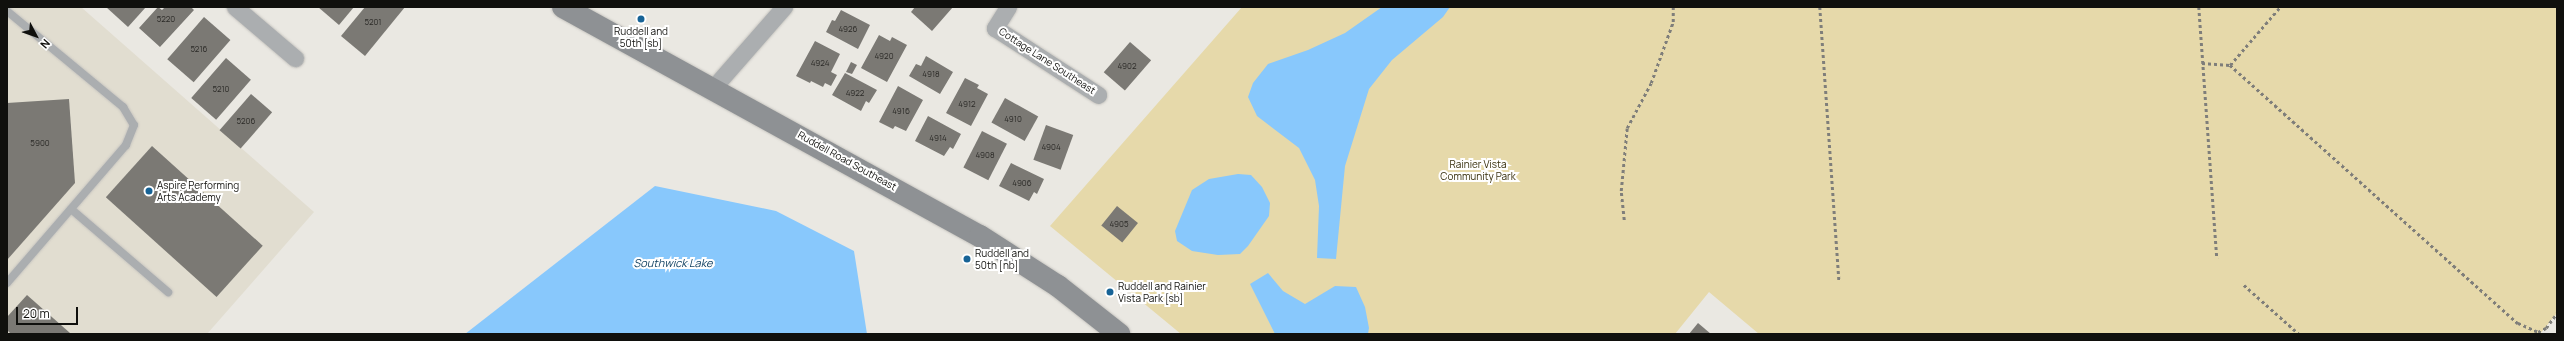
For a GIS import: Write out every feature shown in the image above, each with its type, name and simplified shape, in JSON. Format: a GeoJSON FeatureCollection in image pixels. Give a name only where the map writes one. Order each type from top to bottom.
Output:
{"type":"FeatureCollection","features":[{"type":"Feature","properties":{"kind":"main road","name":"Ruddell Road Southeast"},"geometry":{"type":"LineString","coordinates":[[563,7],[713,88],[980,236],[1058,286],[1119,334]]}},
{"type":"Feature","properties":{"kind":"street"},"geometry":{"type":"LineString","coordinates":[[235,7],[296,58]]}},
{"type":"Feature","properties":{"kind":"street"},"geometry":{"type":"LineString","coordinates":[[713,88],[784,7]]}},
{"type":"Feature","properties":{"kind":"street","name":"Cottage Lane Southeast"},"geometry":{"type":"LineString","coordinates":[[1008,7],[995,28],[1098,95]]}},
{"type":"Feature","properties":{"kind":"lane"},"geometry":{"type":"LineString","coordinates":[[7,11],[123,107],[134,125],[126,145],[7,283]]}},
{"type":"Feature","properties":{"kind":"lane"},"geometry":{"type":"LineString","coordinates":[[71,210],[168,292]]}},
{"type":"Feature","properties":{"kind":"path"},"geometry":{"type":"LineString","coordinates":[[1624,220],[1621,191],[1627,128],[1651,83],[1673,22],[1674,7]]}},
{"type":"Feature","properties":{"kind":"path"},"geometry":{"type":"LineString","coordinates":[[1820,7],[1839,280]]}},
{"type":"Feature","properties":{"kind":"path"},"geometry":{"type":"LineString","coordinates":[[2199,7],[2216,258]]}},
{"type":"Feature","properties":{"kind":"path"},"geometry":{"type":"LineString","coordinates":[[2230,64],[2280,7]]}},
{"type":"Feature","properties":{"kind":"path"},"geometry":{"type":"LineString","coordinates":[[2202,63],[2230,64],[2518,323],[2538,332],[2546,328],[2557,313]]}},
{"type":"Feature","properties":{"kind":"path"},"geometry":{"type":"LineString","coordinates":[[2244,285],[2299,334]]}},
{"type":"Feature","properties":{"kind":"shaded area","name":"Aspire Performing Arts Academy"},"geometry":{"type":"Polygon","coordinates":[[[7,7],[81,7],[314,212],[207,334],[7,334],[7,7]]]}},
{"type":"Feature","properties":{"kind":"green space","name":"Rainier Vista Community Park"},"geometry":{"type":"Polygon","coordinates":[[[1242,7],[2557,7],[2557,313],[2540,334],[1759,334],[1709,292],[1675,334],[1181,334],[1050,226],[1242,7]]]}},
{"type":"Feature","properties":{"kind":"water"},"geometry":{"type":"Polygon","coordinates":[[[1382,7],[1450,7],[1443,17],[1392,60],[1369,89],[1345,166],[1336,259],[1317,258],[1319,206],[1315,180],[1299,148],[1257,116],[1248,97],[1253,83],[1268,64],[1308,50],[1345,33],[1382,7]]]}},
{"type":"Feature","properties":{"kind":"water"},"geometry":{"type":"Polygon","coordinates":[[[1238,174],[1251,175],[1262,187],[1270,203],[1269,216],[1248,246],[1240,254],[1218,255],[1192,251],[1177,241],[1175,231],[1192,190],[1209,179],[1238,174]]]}},
{"type":"Feature","properties":{"kind":"water","name":"Southwick Lake"},"geometry":{"type":"Polygon","coordinates":[[[655,186],[776,211],[854,251],[867,334],[465,334],[655,186]]]}},
{"type":"Feature","properties":{"kind":"water"},"geometry":{"type":"Polygon","coordinates":[[[1268,273],[1283,291],[1305,304],[1335,286],[1356,287],[1365,307],[1369,328],[1368,334],[1275,334],[1250,284],[1268,273]]]}},
{"type":"Feature","properties":{"kind":"building"},"geometry":{"type":"Polygon","coordinates":[[[106,7],[146,7],[128,27],[106,7]]]}},
{"type":"Feature","properties":{"kind":"building"},"geometry":{"type":"Polygon","coordinates":[[[158,7],[162,10],[165,7],[191,7],[194,10],[160,47],[139,28],[158,7]]]}},
{"type":"Feature","properties":{"kind":"building"},"geometry":{"type":"Polygon","coordinates":[[[318,7],[354,7],[339,25],[318,7]]]}},
{"type":"Feature","properties":{"kind":"building"},"geometry":{"type":"Polygon","coordinates":[[[365,7],[405,7],[365,56],[341,36],[365,7]]]}},
{"type":"Feature","properties":{"kind":"building"},"geometry":{"type":"Polygon","coordinates":[[[915,7],[953,7],[932,31],[911,12],[915,7]]]}},
{"type":"Feature","properties":{"kind":"building"},"geometry":{"type":"Polygon","coordinates":[[[841,10],[870,25],[858,49],[826,32],[832,20],[835,21],[841,10]]]}},
{"type":"Feature","properties":{"kind":"building"},"geometry":{"type":"Polygon","coordinates":[[[204,17],[230,40],[194,82],[167,59],[204,17]]]}},
{"type":"Feature","properties":{"kind":"building"},"geometry":{"type":"Polygon","coordinates":[[[879,35],[890,41],[892,37],[907,45],[887,82],[861,68],[879,35]]]}},
{"type":"Feature","properties":{"kind":"building"},"geometry":{"type":"Polygon","coordinates":[[[815,41],[840,54],[831,72],[837,75],[831,86],[825,83],[823,87],[811,81],[810,83],[796,76],[815,41]]]}},
{"type":"Feature","properties":{"kind":"building"},"geometry":{"type":"Polygon","coordinates":[[[1130,42],[1151,60],[1125,91],[1104,72],[1130,42]]]}},
{"type":"Feature","properties":{"kind":"building"},"geometry":{"type":"Polygon","coordinates":[[[926,56],[953,72],[940,94],[909,76],[916,64],[921,66],[926,56]]]}},
{"type":"Feature","properties":{"kind":"building"},"geometry":{"type":"Polygon","coordinates":[[[226,58],[251,80],[216,120],[191,98],[226,58]]]}},
{"type":"Feature","properties":{"kind":"building"},"geometry":{"type":"Polygon","coordinates":[[[851,62],[857,65],[852,74],[846,72],[851,62]]]}},
{"type":"Feature","properties":{"kind":"building"},"geometry":{"type":"Polygon","coordinates":[[[845,73],[877,90],[869,103],[866,101],[861,111],[832,95],[845,73]]]}},
{"type":"Feature","properties":{"kind":"building"},"geometry":{"type":"Polygon","coordinates":[[[965,78],[979,85],[977,88],[988,94],[971,126],[946,113],[965,78]]]}},
{"type":"Feature","properties":{"kind":"building"},"geometry":{"type":"Polygon","coordinates":[[[898,86],[923,100],[906,131],[895,126],[893,129],[879,122],[898,86]]]}},
{"type":"Feature","properties":{"kind":"building"},"geometry":{"type":"Polygon","coordinates":[[[251,94],[272,112],[241,149],[220,130],[251,94]]]}},
{"type":"Feature","properties":{"kind":"building"},"geometry":{"type":"Polygon","coordinates":[[[1005,98],[1038,116],[1025,141],[991,122],[1005,98]]]}},
{"type":"Feature","properties":{"kind":"building"},"geometry":{"type":"Polygon","coordinates":[[[69,99],[75,183],[7,260],[7,103],[69,99]]]}},
{"type":"Feature","properties":{"kind":"building"},"geometry":{"type":"Polygon","coordinates":[[[928,116],[961,134],[953,149],[950,147],[944,156],[915,141],[928,116]]]}},
{"type":"Feature","properties":{"kind":"building"},"geometry":{"type":"Polygon","coordinates":[[[1046,125],[1073,135],[1061,170],[1033,160],[1046,125]]]}},
{"type":"Feature","properties":{"kind":"building"},"geometry":{"type":"Polygon","coordinates":[[[982,131],[1007,144],[988,180],[963,168],[982,131]]]}},
{"type":"Feature","properties":{"kind":"building"},"geometry":{"type":"Polygon","coordinates":[[[152,146],[263,246],[217,297],[106,197],[152,146]]]}},
{"type":"Feature","properties":{"kind":"building"},"geometry":{"type":"Polygon","coordinates":[[[1011,163],[1044,179],[1037,194],[1034,192],[1029,201],[999,186],[1011,163]]]}},
{"type":"Feature","properties":{"kind":"building"},"geometry":{"type":"Polygon","coordinates":[[[1117,206],[1138,223],[1122,242],[1101,225],[1117,206]]]}},
{"type":"Feature","properties":{"kind":"building"},"geometry":{"type":"Polygon","coordinates":[[[27,295],[70,333],[11,334],[7,330],[7,317],[27,295]]]}},
{"type":"Feature","properties":{"kind":"building"},"geometry":{"type":"Polygon","coordinates":[[[1698,323],[1711,334],[1689,334],[1698,323]]]}},
{"type":"Feature","properties":{"kind":"place","name":"Ruddell and 50th [sb]"},"geometry":{"type":"Point","coordinates":[641,19]}},
{"type":"Feature","properties":{"kind":"place","name":"Aspire Performing Arts Academy"},"geometry":{"type":"Point","coordinates":[149,191]}},
{"type":"Feature","properties":{"kind":"place","name":"Ruddell and 50th [nb]"},"geometry":{"type":"Point","coordinates":[967,259]}},
{"type":"Feature","properties":{"kind":"place","name":"Ruddell and Rainier Vista Park [sb]"},"geometry":{"type":"Point","coordinates":[1110,292]}}]}
